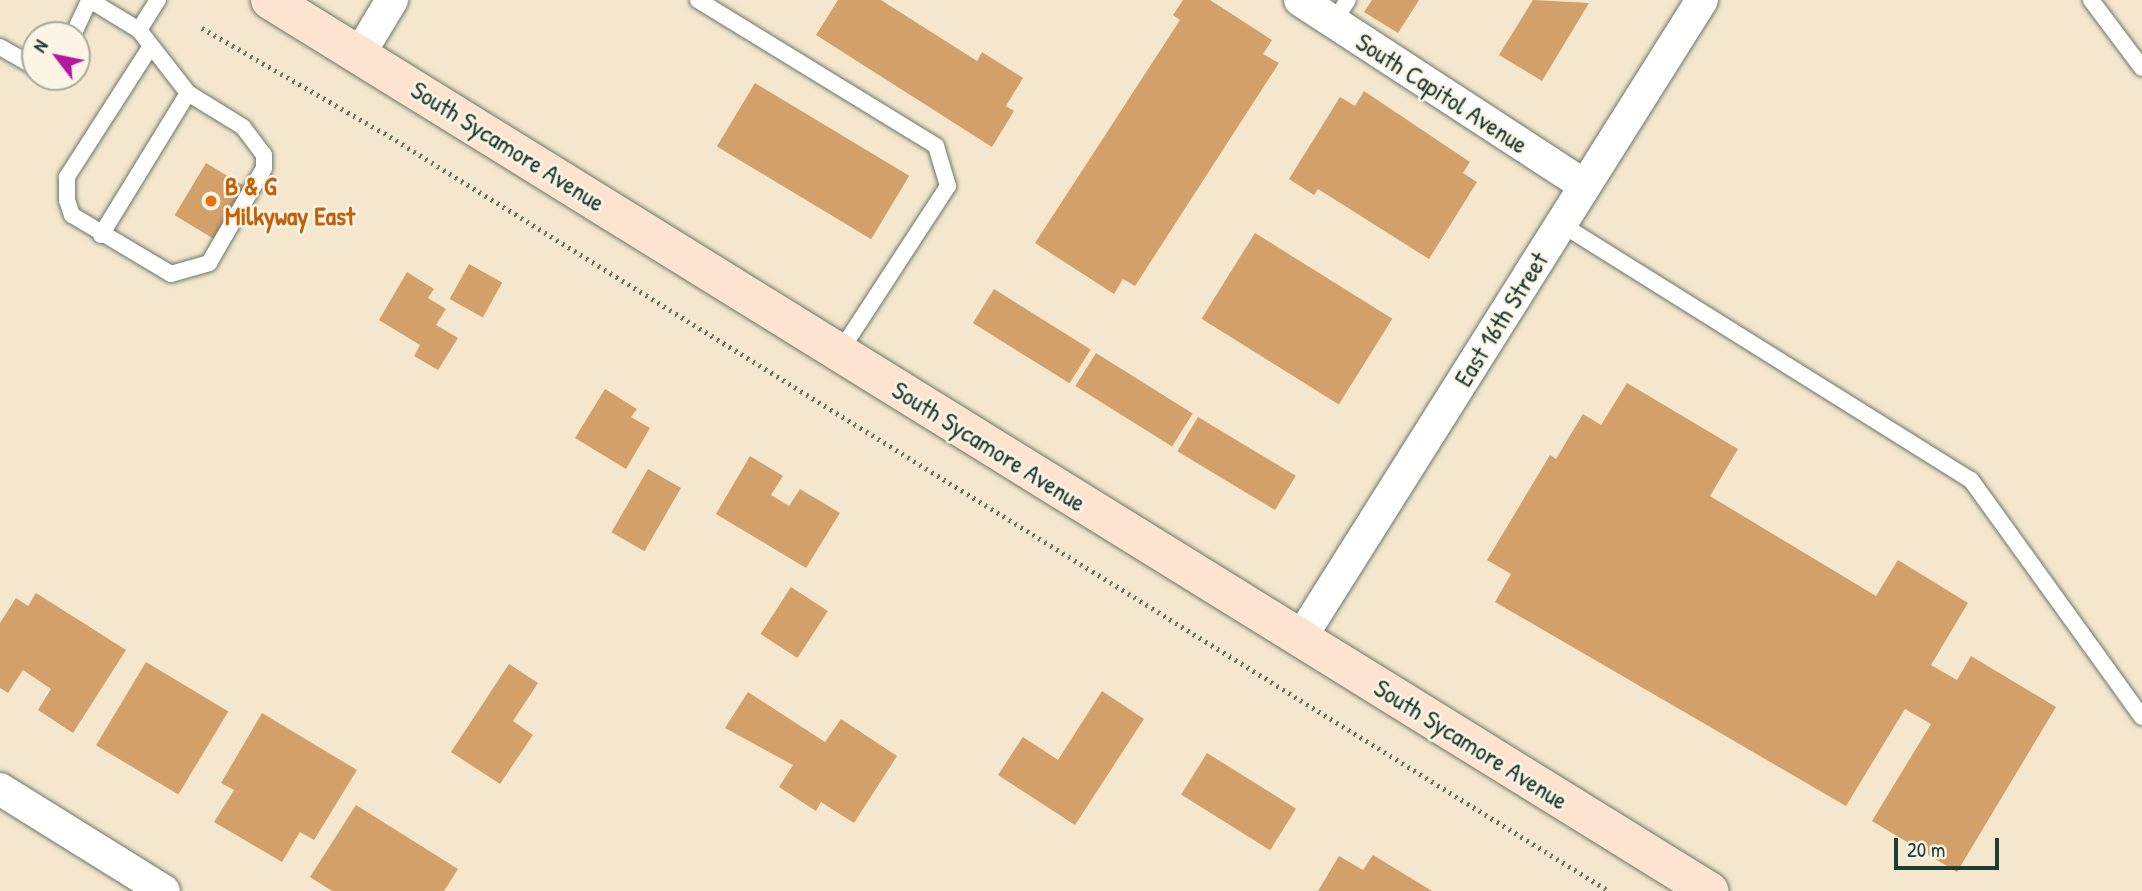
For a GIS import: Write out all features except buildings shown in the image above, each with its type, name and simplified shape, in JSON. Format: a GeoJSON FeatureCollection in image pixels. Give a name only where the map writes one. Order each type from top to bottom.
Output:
{"type":"FeatureCollection","features":[{"type":"Feature","properties":{"kind":"main road","name":"South Sycamore Avenue"},"geometry":{"type":"LineString","coordinates":[[270,0],[360,53],[1709,891]]}},
{"type":"Feature","properties":{"kind":"street"},"geometry":{"type":"LineString","coordinates":[[360,53],[392,0]]}},
{"type":"Feature","properties":{"kind":"street","name":"South Capitol Avenue"},"geometry":{"type":"LineString","coordinates":[[1300,0],[1341,11],[1585,186]]}},
{"type":"Feature","properties":{"kind":"street","name":"East 16th Street"},"geometry":{"type":"LineString","coordinates":[[1300,639],[1702,0]]}},
{"type":"Feature","properties":{"kind":"street"},"geometry":{"type":"LineString","coordinates":[[0,789],[164,891]]}},
{"type":"Feature","properties":{"kind":"lane"},"geometry":{"type":"LineString","coordinates":[[139,30],[158,0]]}},
{"type":"Feature","properties":{"kind":"lane"},"geometry":{"type":"LineString","coordinates":[[698,0],[936,146],[948,186],[839,352]]}},
{"type":"Feature","properties":{"kind":"lane"},"geometry":{"type":"LineString","coordinates":[[2091,0],[2142,68]]}},
{"type":"Feature","properties":{"kind":"lane"},"geometry":{"type":"LineString","coordinates":[[80,21],[91,1],[139,30],[188,93],[243,127],[264,156],[260,184],[209,263],[192,272],[155,270],[72,215],[67,177],[151,46]]}},
{"type":"Feature","properties":{"kind":"lane"},"geometry":{"type":"LineString","coordinates":[[0,47],[21,60]]}},
{"type":"Feature","properties":{"kind":"lane"},"geometry":{"type":"LineString","coordinates":[[101,235],[188,93]]}},
{"type":"Feature","properties":{"kind":"lane"},"geometry":{"type":"LineString","coordinates":[[1561,224],[1971,480],[2142,718]]}},
{"type":"Feature","properties":{"kind":"path"},"geometry":{"type":"LineString","coordinates":[[202,28],[384,133],[1609,891]]}},
{"type":"Feature","properties":{"kind":"place","name":"B & G Milkyway East"},"geometry":{"type":"Point","coordinates":[211,201]}}]}
